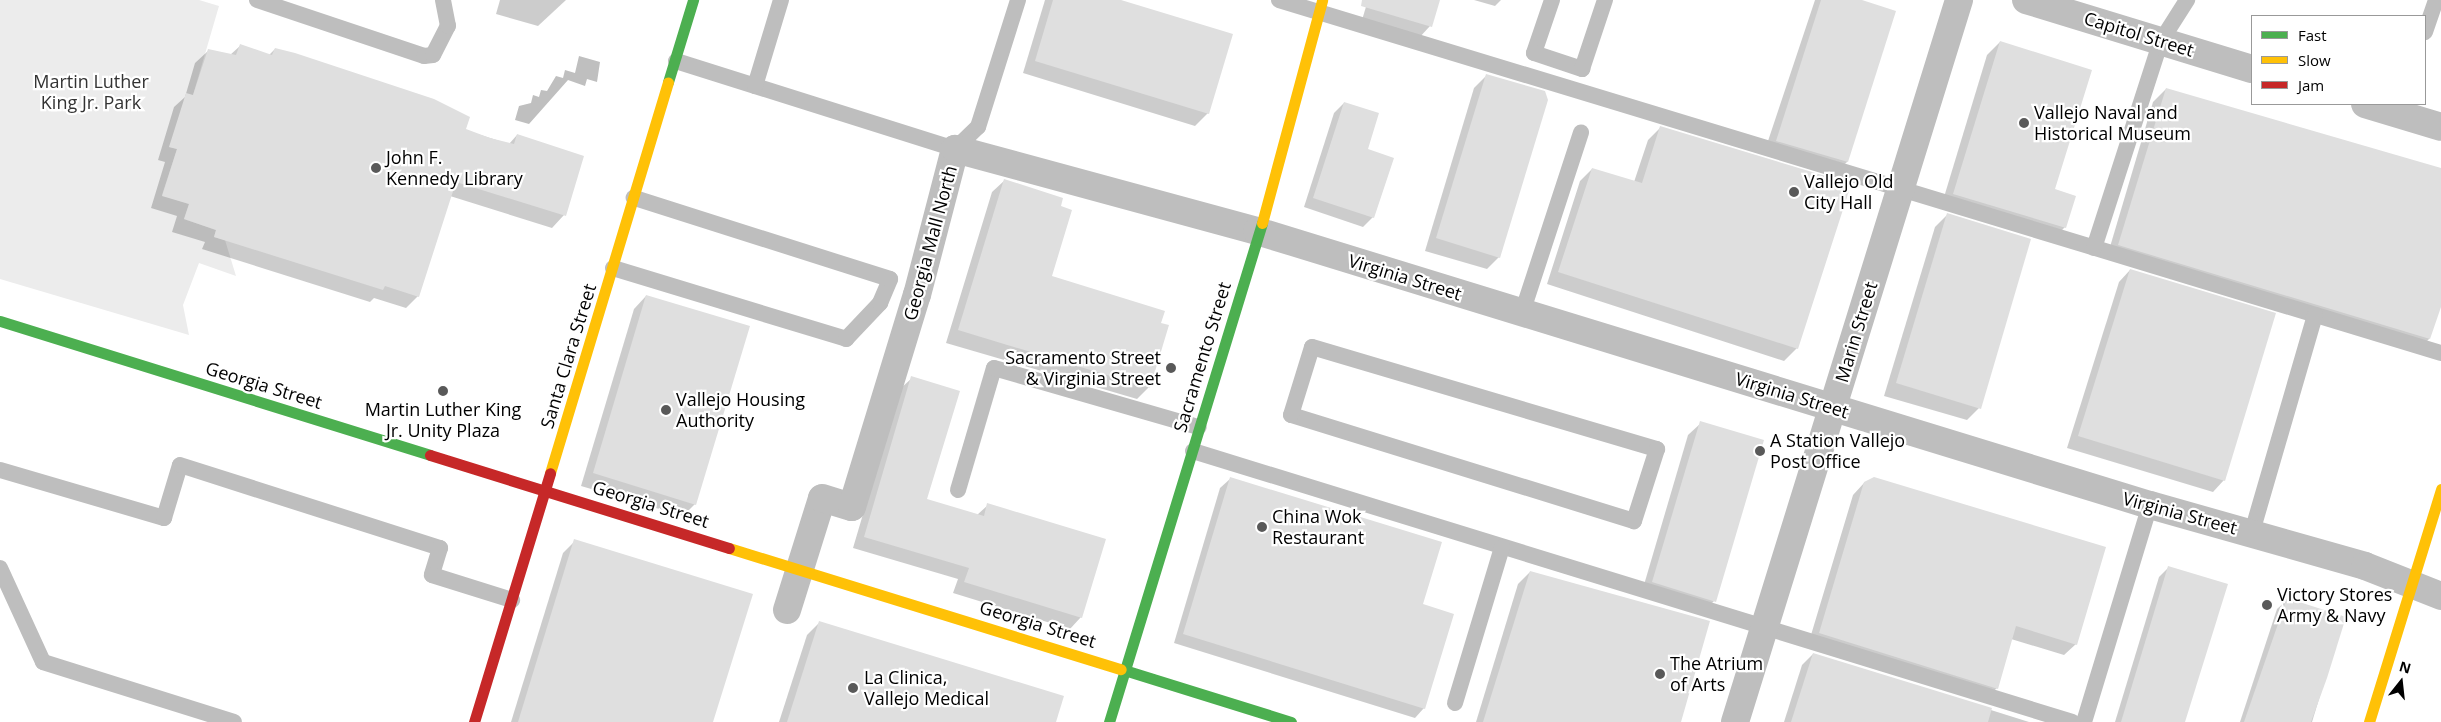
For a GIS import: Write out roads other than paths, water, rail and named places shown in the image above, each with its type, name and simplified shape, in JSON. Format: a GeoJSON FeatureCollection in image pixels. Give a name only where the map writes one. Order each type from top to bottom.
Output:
{"type":"FeatureCollection","features":[{"type":"Feature","properties":{"kind":"main road","name":"Santa Clara Street"},"geometry":{"type":"LineString","coordinates":[[474,722],[547,490],[693,0]]}},
{"type":"Feature","properties":{"kind":"main road","name":"Sacramento Street"},"geometry":{"type":"LineString","coordinates":[[1109,722],[1257,231],[1291,128],[1320,6]]}},
{"type":"Feature","properties":{"kind":"main road","name":"Georgia Street"},"geometry":{"type":"LineString","coordinates":[[0,321],[1291,722]]}},
{"type":"Feature","properties":{"kind":"main road"},"geometry":{"type":"LineString","coordinates":[[2369,722],[2441,489]]}},
{"type":"Feature","properties":{"kind":"street","name":"Marin Street"},"geometry":{"type":"LineString","coordinates":[[1735,722],[1959,0]]}},
{"type":"Feature","properties":{"kind":"street","name":"Capitol Street"},"geometry":{"type":"LineString","coordinates":[[2026,0],[2251,69]]}},
{"type":"Feature","properties":{"kind":"street"},"geometry":{"type":"LineString","coordinates":[[2373,105],[2398,108],[2441,127]]}},
{"type":"Feature","properties":{"kind":"street","name":"Georgia Mall North"},"geometry":{"type":"LineString","coordinates":[[799,568],[822,498],[852,507],[917,295],[956,149],[1257,231]]}},
{"type":"Feature","properties":{"kind":"street","name":"Virginia Street"},"geometry":{"type":"LineString","coordinates":[[1257,231],[2150,506],[2252,532],[2441,596]]}},
{"type":"Feature","properties":{"kind":"street"},"geometry":{"type":"LineString","coordinates":[[787,610],[799,568]]}},
{"type":"Feature","properties":{"kind":"lane"},"geometry":{"type":"LineString","coordinates":[[258,0],[424,56],[434,55],[448,26],[443,0]]}},
{"type":"Feature","properties":{"kind":"lane"},"geometry":{"type":"LineString","coordinates":[[755,86],[781,0]]}},
{"type":"Feature","properties":{"kind":"lane"},"geometry":{"type":"LineString","coordinates":[[676,61],[956,149],[978,127],[1018,0]]}},
{"type":"Feature","properties":{"kind":"lane"},"geometry":{"type":"LineString","coordinates":[[1279,0],[1320,6],[2094,248],[2441,353]]}},
{"type":"Feature","properties":{"kind":"lane"},"geometry":{"type":"LineString","coordinates":[[1552,0],[1534,53],[1582,69],[1606,0]]}},
{"type":"Feature","properties":{"kind":"lane"},"geometry":{"type":"LineString","coordinates":[[2094,248],[2162,41],[2187,0]]}},
{"type":"Feature","properties":{"kind":"lane"},"geometry":{"type":"LineString","coordinates":[[2426,29],[2436,0]]}},
{"type":"Feature","properties":{"kind":"lane"},"geometry":{"type":"LineString","coordinates":[[1522,313],[1581,132]]}},
{"type":"Feature","properties":{"kind":"lane"},"geometry":{"type":"LineString","coordinates":[[612,268],[846,340],[880,303],[890,279],[634,198]]}},
{"type":"Feature","properties":{"kind":"lane"},"geometry":{"type":"LineString","coordinates":[[2252,532],[2315,315]]}},
{"type":"Feature","properties":{"kind":"lane"},"geometry":{"type":"LineString","coordinates":[[1312,346],[1458,388],[1657,449],[1634,522],[1291,416],[1312,346]]}},
{"type":"Feature","properties":{"kind":"lane"},"geometry":{"type":"LineString","coordinates":[[958,490],[994,368],[1199,427]]}},
{"type":"Feature","properties":{"kind":"lane"},"geometry":{"type":"LineString","coordinates":[[1192,451],[2072,722]]}},
{"type":"Feature","properties":{"kind":"lane"},"geometry":{"type":"LineString","coordinates":[[0,470],[164,518],[180,465],[440,548],[432,575],[512,600]]}},
{"type":"Feature","properties":{"kind":"lane"},"geometry":{"type":"LineString","coordinates":[[2084,722],[2150,506]]}},
{"type":"Feature","properties":{"kind":"lane"},"geometry":{"type":"LineString","coordinates":[[1455,703],[1502,547]]}},
{"type":"Feature","properties":{"kind":"lane"},"geometry":{"type":"LineString","coordinates":[[0,568],[43,662],[234,722]]}},
{"type":"Feature","properties":{"kind":"place","name":"Vallejo Naval and Historical Museum"},"geometry":{"type":"Point","coordinates":[2024,123]}},
{"type":"Feature","properties":{"kind":"place","name":"John F. Kennedy Library"},"geometry":{"type":"Point","coordinates":[376,168]}},
{"type":"Feature","properties":{"kind":"place","name":"Vallejo Old City Hall"},"geometry":{"type":"Point","coordinates":[1794,192]}},
{"type":"Feature","properties":{"kind":"place","name":"Sacramento Street & Virginia Street"},"geometry":{"type":"Point","coordinates":[1171,368]}},
{"type":"Feature","properties":{"kind":"place","name":"Martin Luther King Jr. Unity Plaza"},"geometry":{"type":"Point","coordinates":[443,391]}},
{"type":"Feature","properties":{"kind":"place","name":"Vallejo Housing Authority"},"geometry":{"type":"Point","coordinates":[666,410]}},
{"type":"Feature","properties":{"kind":"place","name":"A Station Vallejo Post Office"},"geometry":{"type":"Point","coordinates":[1760,451]}},
{"type":"Feature","properties":{"kind":"place","name":"China Wok Restaurant"},"geometry":{"type":"Point","coordinates":[1262,527]}},
{"type":"Feature","properties":{"kind":"place","name":"Victory Stores Army & Navy"},"geometry":{"type":"Point","coordinates":[2267,605]}},
{"type":"Feature","properties":{"kind":"place","name":"The Atrium of Arts"},"geometry":{"type":"Point","coordinates":[1660,674]}},
{"type":"Feature","properties":{"kind":"place","name":"La Clinica, Vallejo Medical"},"geometry":{"type":"Point","coordinates":[853,688]}},
{"type":"Feature","properties":{"kind":"park label","name":"Martin Luther King Jr. Park"},"geometry":{"type":"Point","coordinates":[91,92]}}]}
